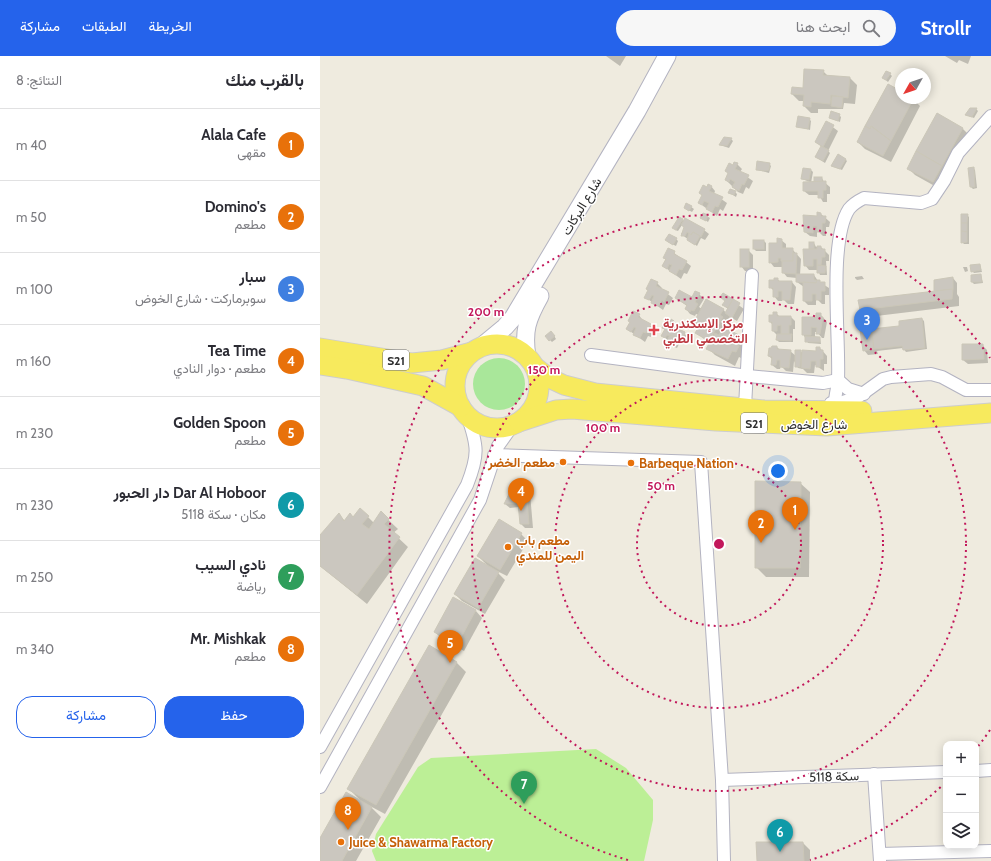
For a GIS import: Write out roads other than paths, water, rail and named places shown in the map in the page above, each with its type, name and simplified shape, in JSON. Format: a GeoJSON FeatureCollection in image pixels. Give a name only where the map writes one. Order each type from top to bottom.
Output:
{"type":"FeatureCollection","features":[{"type":"Feature","properties":{"kind":"main road","name":"S21"},"geometry":{"type":"LineString","coordinates":[[320,348],[412,363],[442,360],[494,344],[506,345],[518,349],[531,362]]}},
{"type":"Feature","properties":{"kind":"main road"},"geometry":{"type":"LineString","coordinates":[[464,411],[456,395],[455,383],[463,360],[477,349]]}},
{"type":"Feature","properties":{"kind":"main road"},"geometry":{"type":"LineString","coordinates":[[516,423],[528,414],[535,404],[539,391],[538,379],[531,362]]}},
{"type":"Feature","properties":{"kind":"main road","name":"شارع الخوض"},"geometry":{"type":"LineString","coordinates":[[531,362],[549,378],[578,390],[771,410],[846,412],[873,411],[991,400]]}},
{"type":"Feature","properties":{"kind":"main road","name":"S21"},"geometry":{"type":"LineString","coordinates":[[320,365],[347,369],[423,386],[464,411],[477,422],[488,427],[501,428],[516,423]]}},
{"type":"Feature","properties":{"kind":"main road","name":"شارع الخوض"},"geometry":{"type":"LineString","coordinates":[[516,423],[556,410],[572,409],[716,421],[815,426],[991,413]]}},
{"type":"Feature","properties":{"kind":"street","name":"شارع البركات"},"geometry":{"type":"LineString","coordinates":[[477,349],[505,327],[520,309],[637,111],[667,56]]}},
{"type":"Feature","properties":{"kind":"street","name":"شارع البركات"},"geometry":{"type":"LineString","coordinates":[[531,362],[525,334],[530,315],[609,181],[679,56]]}},
{"type":"Feature","properties":{"kind":"street"},"geometry":{"type":"LineString","coordinates":[[609,181],[613,165],[655,87],[651,83]]}},
{"type":"Feature","properties":{"kind":"street"},"geometry":{"type":"LineString","coordinates":[[835,403],[838,380],[838,264],[843,227],[849,210],[855,202],[864,198],[921,203],[932,199],[944,181],[958,153],[991,116]]}},
{"type":"Feature","properties":{"kind":"street"},"geometry":{"type":"LineString","coordinates":[[745,407],[748,376],[752,275]]}},
{"type":"Feature","properties":{"kind":"street"},"geometry":{"type":"LineString","coordinates":[[591,355],[748,376],[823,383],[838,380]]}},
{"type":"Feature","properties":{"kind":"street"},"geometry":{"type":"LineString","coordinates":[[771,410],[794,404],[835,403],[851,400],[864,394],[887,378],[931,374],[942,377],[952,384],[966,390],[991,390]]}},
{"type":"Feature","properties":{"kind":"street"},"geometry":{"type":"LineString","coordinates":[[838,380],[848,389],[864,394]]}},
{"type":"Feature","properties":{"kind":"street"},"geometry":{"type":"LineString","coordinates":[[320,746],[467,485],[475,464],[476,451],[475,439],[464,411]]}},
{"type":"Feature","properties":{"kind":"street"},"geometry":{"type":"LineString","coordinates":[[320,787],[480,500],[486,488],[494,455],[503,437],[516,423]]}},
{"type":"Feature","properties":{"kind":"street"},"geometry":{"type":"LineString","coordinates":[[494,455],[701,462],[722,780],[724,861]]}},
{"type":"Feature","properties":{"kind":"street"},"geometry":{"type":"LineString","coordinates":[[979,771],[991,770]]}},
{"type":"Feature","properties":{"kind":"street","name":"سكة 5118"},"geometry":{"type":"LineString","coordinates":[[722,780],[943,772]]}},
{"type":"Feature","properties":{"kind":"street"},"geometry":{"type":"LineString","coordinates":[[874,774],[880,858],[991,851]]}},
{"type":"Feature","properties":{"kind":"place","name":"مركز الإسكندرية التخصصي الطبي"},"geometry":{"type":"Point","coordinates":[654,330]}},
{"type":"Feature","properties":{"kind":"place","name":"سبار"},"geometry":{"type":"Point","coordinates":[867,340]}},
{"type":"Feature","properties":{"kind":"place","name":"مطعم الخضر"},"geometry":{"type":"Point","coordinates":[563,462]}},
{"type":"Feature","properties":{"kind":"place","name":"Barbeque Nation"},"geometry":{"type":"Point","coordinates":[631,463]}},
{"type":"Feature","properties":{"kind":"place","name":"Tea Time"},"geometry":{"type":"Point","coordinates":[521,511]}},
{"type":"Feature","properties":{"kind":"place","name":"Alala Cafe"},"geometry":{"type":"Point","coordinates":[795,530]}},
{"type":"Feature","properties":{"kind":"place","name":"Domino's"},"geometry":{"type":"Point","coordinates":[761,543]}},
{"type":"Feature","properties":{"kind":"place","name":"مطعم باب اليمن للمندي"},"geometry":{"type":"Point","coordinates":[508,547]}},
{"type":"Feature","properties":{"kind":"place","name":"Golden Spoon"},"geometry":{"type":"Point","coordinates":[450,663]}},
{"type":"Feature","properties":{"kind":"place","name":"نادي السيب"},"geometry":{"type":"Point","coordinates":[524,804]}},
{"type":"Feature","properties":{"kind":"place","name":"Mr. Mishkak"},"geometry":{"type":"Point","coordinates":[348,830]}},
{"type":"Feature","properties":{"kind":"place","name":"Juice & Shawarma Factory"},"geometry":{"type":"Point","coordinates":[341,842]}},
{"type":"Feature","properties":{"kind":"place","name":"Dar Al Hoboor دار الحبور"},"geometry":{"type":"Point","coordinates":[780,852]}}]}
